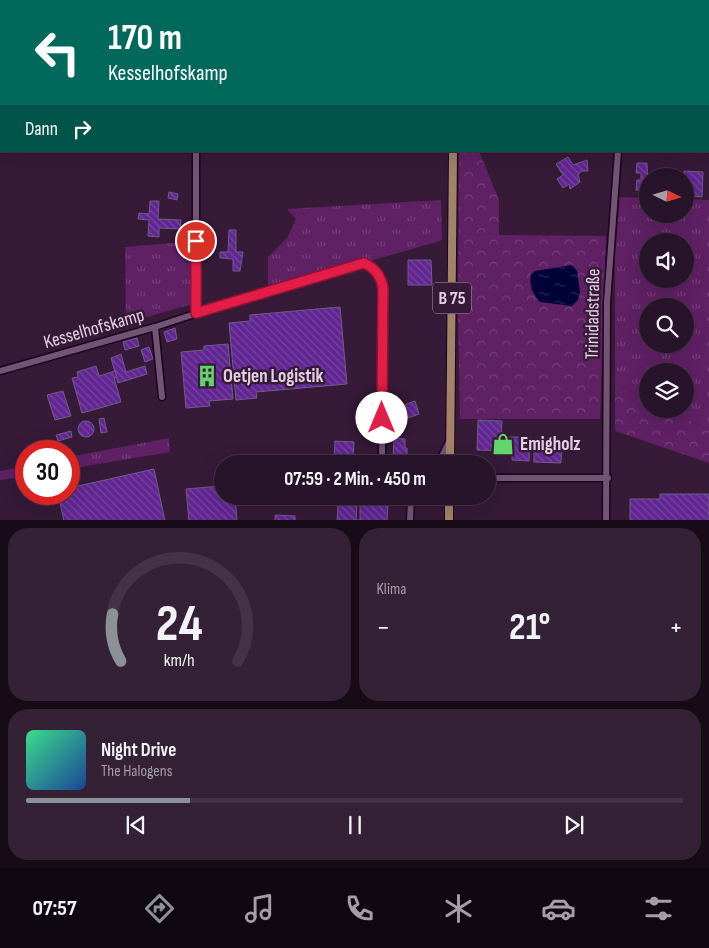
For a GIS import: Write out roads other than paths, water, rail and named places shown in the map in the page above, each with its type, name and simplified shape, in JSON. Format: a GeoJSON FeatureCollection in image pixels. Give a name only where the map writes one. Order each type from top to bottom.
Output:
{"type":"FeatureCollection","features":[{"type":"Feature","properties":{"kind":"main road","name":"B 75"},"geometry":{"type":"LineString","coordinates":[[450,455],[453,152]]}},
{"type":"Feature","properties":{"kind":"main road"},"geometry":{"type":"LineString","coordinates":[[449,505],[449,520]]}},
{"type":"Feature","properties":{"kind":"street"},"geometry":{"type":"LineString","coordinates":[[196,152],[196,313]]}},
{"type":"Feature","properties":{"kind":"street","name":"Trinidadstraße"},"geometry":{"type":"LineString","coordinates":[[606,520],[608,478],[607,302],[618,152]]}},
{"type":"Feature","properties":{"kind":"street","name":"Kesselhofskamp"},"geometry":{"type":"LineString","coordinates":[[0,371],[155,327],[364,263],[370,266],[380,277],[383,288],[382,455]]}},
{"type":"Feature","properties":{"kind":"street"},"geometry":{"type":"LineString","coordinates":[[155,327],[162,397]]}},
{"type":"Feature","properties":{"kind":"street"},"geometry":{"type":"LineString","coordinates":[[442,455],[450,440]]}},
{"type":"Feature","properties":{"kind":"street"},"geometry":{"type":"LineString","coordinates":[[496,478],[608,478]]}},
{"type":"Feature","properties":{"kind":"street"},"geometry":{"type":"LineString","coordinates":[[410,520],[411,505]]}},
{"type":"Feature","properties":{"kind":"water"},"geometry":{"type":"Polygon","coordinates":[[[572,265],[577,271],[580,292],[578,300],[572,306],[540,302],[532,289],[530,282],[531,274],[535,271],[572,265]]]}},
{"type":"Feature","properties":{"kind":"place","name":"Oetjen Logistik"},"geometry":{"type":"Point","coordinates":[207,376]}},
{"type":"Feature","properties":{"kind":"place","name":"Emigholz"},"geometry":{"type":"Point","coordinates":[503,444]}}]}
